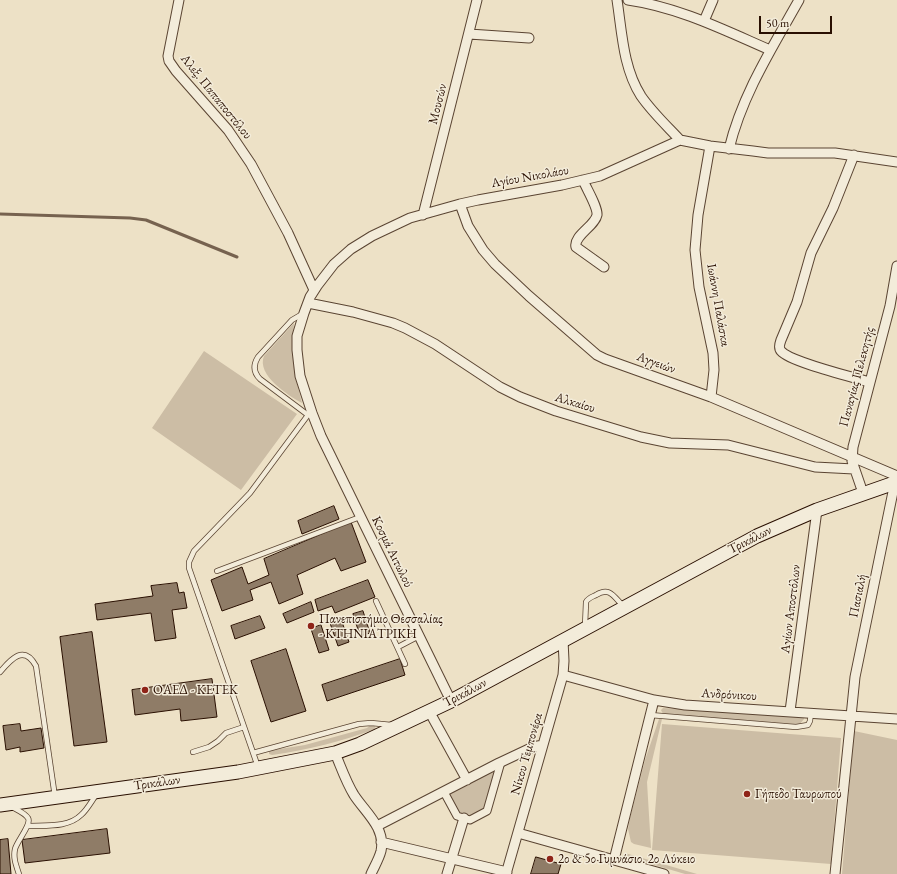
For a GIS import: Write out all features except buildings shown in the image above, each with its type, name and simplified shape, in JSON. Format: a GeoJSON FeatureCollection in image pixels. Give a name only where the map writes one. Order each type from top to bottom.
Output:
{"type":"FeatureCollection","features":[{"type":"Feature","properties":{"kind":"main road","name":"Τρικάλων"},"geometry":{"type":"LineString","coordinates":[[3,803],[259,768],[335,753],[360,744],[451,701],[752,538],[816,510],[896,480]]}},
{"type":"Feature","properties":{"kind":"street","name":"Αλεξ. Παπαποστόλου"},"geometry":{"type":"LineString","coordinates":[[179,0],[169,50],[169,62],[228,130],[251,164],[288,233],[314,290]]}},
{"type":"Feature","properties":{"kind":"street","name":"Μουσών"},"geometry":{"type":"LineString","coordinates":[[423,215],[477,0]]}},
{"type":"Feature","properties":{"kind":"street"},"geometry":{"type":"LineString","coordinates":[[617,0],[627,60],[635,84],[649,106],[680,140],[710,146],[768,153],[826,153],[897,162]]}},
{"type":"Feature","properties":{"kind":"street"},"geometry":{"type":"LineString","coordinates":[[628,0],[654,5],[704,21],[770,50]]}},
{"type":"Feature","properties":{"kind":"street"},"geometry":{"type":"LineString","coordinates":[[704,21],[713,0]]}},
{"type":"Feature","properties":{"kind":"street"},"geometry":{"type":"LineString","coordinates":[[729,148],[737,119],[770,50],[799,0]]}},
{"type":"Feature","properties":{"kind":"street"},"geometry":{"type":"LineString","coordinates":[[469,34],[529,38]]}},
{"type":"Feature","properties":{"kind":"street","name":"Αγίου Νικολάου"},"geometry":{"type":"LineString","coordinates":[[310,414],[300,376],[297,336],[304,313],[314,290],[334,264],[350,248],[410,218],[460,204],[600,176],[680,140]]}},
{"type":"Feature","properties":{"kind":"street","name":"Ιωάννη Παλάσκα"},"geometry":{"type":"LineString","coordinates":[[710,146],[698,215],[695,250],[699,288],[713,353],[714,370],[710,397]]}},
{"type":"Feature","properties":{"kind":"street"},"geometry":{"type":"LineString","coordinates":[[854,156],[833,208],[811,253],[804,283],[781,340],[780,348],[782,352],[802,361],[869,382]]}},
{"type":"Feature","properties":{"kind":"street"},"geometry":{"type":"LineString","coordinates":[[583,180],[597,208],[597,215],[594,221],[576,241],[576,247],[604,267]]}},
{"type":"Feature","properties":{"kind":"street","name":"Αγγειών"},"geometry":{"type":"LineString","coordinates":[[460,204],[468,226],[494,264],[592,351],[605,359],[710,397],[852,457],[896,480]]}},
{"type":"Feature","properties":{"kind":"street","name":"Παναγίας Πελεκητής"},"geometry":{"type":"LineString","coordinates":[[863,493],[854,469],[852,457],[855,436],[890,306],[896,279],[897,266]]}},
{"type":"Feature","properties":{"kind":"street","name":"Αλκαίου"},"geometry":{"type":"LineString","coordinates":[[308,303],[353,312],[393,323],[434,344],[494,383],[520,397],[556,411],[640,437],[670,443],[728,445],[815,467],[854,469]]}},
{"type":"Feature","properties":{"kind":"street","name":"Κοσμά Αιτωλού"},"geometry":{"type":"LineString","coordinates":[[310,414],[451,701]]}},
{"type":"Feature","properties":{"kind":"street","name":"Πασιαλή"},"geometry":{"type":"LineString","coordinates":[[835,874],[855,677],[896,480]]}},
{"type":"Feature","properties":{"kind":"street","name":"Αγίων Αποστόλων"},"geometry":{"type":"LineString","coordinates":[[790,711],[816,510]]}},
{"type":"Feature","properties":{"kind":"street","name":"Νίκου Τεμπονέρα"},"geometry":{"type":"LineString","coordinates":[[507,873],[563,675],[563,640]]}},
{"type":"Feature","properties":{"kind":"street","name":"Ανδρόνικου"},"geometry":{"type":"LineString","coordinates":[[563,675],[654,700],[690,706],[811,712],[897,719]]}},
{"type":"Feature","properties":{"kind":"street"},"geometry":{"type":"LineString","coordinates":[[614,860],[654,700]]}},
{"type":"Feature","properties":{"kind":"street"},"geometry":{"type":"LineString","coordinates":[[429,711],[467,780]]}},
{"type":"Feature","properties":{"kind":"street"},"geometry":{"type":"LineString","coordinates":[[377,826],[502,762],[533,747],[543,745]]}},
{"type":"Feature","properties":{"kind":"street"},"geometry":{"type":"LineString","coordinates":[[335,753],[352,792],[377,826],[381,842],[380,855],[371,874]]}},
{"type":"Feature","properties":{"kind":"street"},"geometry":{"type":"LineString","coordinates":[[444,792],[457,816],[470,820],[487,810],[502,762]]}},
{"type":"Feature","properties":{"kind":"street"},"geometry":{"type":"LineString","coordinates":[[447,874],[464,818]]}},
{"type":"Feature","properties":{"kind":"street"},"geometry":{"type":"LineString","coordinates":[[518,833],[664,874]]}},
{"type":"Feature","properties":{"kind":"street"},"geometry":{"type":"LineString","coordinates":[[381,842],[452,858],[507,873]]}},
{"type":"Feature","properties":{"kind":"lane"},"geometry":{"type":"LineString","coordinates":[[259,768],[189,568],[189,562],[194,551],[250,493],[310,414],[260,379],[256,375],[254,369],[254,362],[258,357],[292,320],[304,313]]}},
{"type":"Feature","properties":{"kind":"lane"},"geometry":{"type":"LineString","coordinates":[[217,571],[360,517]]}},
{"type":"Feature","properties":{"kind":"lane"},"geometry":{"type":"LineString","coordinates":[[585,628],[586,602],[602,591],[609,592],[625,608]]}},
{"type":"Feature","properties":{"kind":"lane"},"geometry":{"type":"LineString","coordinates":[[376,601],[405,664]]}},
{"type":"Feature","properties":{"kind":"lane"},"geometry":{"type":"LineString","coordinates":[[398,647],[419,636]]}},
{"type":"Feature","properties":{"kind":"lane"},"geometry":{"type":"LineString","coordinates":[[0,672],[11,659],[18,655],[30,657],[36,666],[55,797]]}},
{"type":"Feature","properties":{"kind":"lane"},"geometry":{"type":"LineString","coordinates":[[650,715],[796,727],[808,725],[811,712]]}},
{"type":"Feature","properties":{"kind":"lane"},"geometry":{"type":"LineString","coordinates":[[253,754],[359,724],[371,723],[400,725]]}},
{"type":"Feature","properties":{"kind":"lane"},"geometry":{"type":"LineString","coordinates":[[193,752],[209,747],[226,733],[244,727]]}},
{"type":"Feature","properties":{"kind":"lane"},"geometry":{"type":"LineString","coordinates":[[28,826],[58,824],[74,820],[85,810],[99,791]]}},
{"type":"Feature","properties":{"kind":"lane"},"geometry":{"type":"LineString","coordinates":[[3,803],[28,818],[28,826],[18,841],[16,848],[15,861],[19,874]]}},
{"type":"Feature","properties":{"kind":"shaded area"},"geometry":{"type":"Polygon","coordinates":[[[294,323],[292,348],[293,361],[302,403],[275,384],[265,370],[263,363],[264,356],[294,323]]]}},
{"type":"Feature","properties":{"kind":"shaded area"},"geometry":{"type":"Polygon","coordinates":[[[204,351],[297,414],[241,490],[152,428],[204,351]]]}},
{"type":"Feature","properties":{"kind":"shaded area"},"geometry":{"type":"Polygon","coordinates":[[[663,708],[802,715],[804,719],[800,724],[794,724],[663,714],[661,710],[663,708]]]}},
{"type":"Feature","properties":{"kind":"shaded area"},"geometry":{"type":"Polygon","coordinates":[[[659,719],[662,719],[647,782],[651,848],[631,842],[628,829],[645,760],[659,719]]]}},
{"type":"Feature","properties":{"kind":"shaded area","name":"Γήπεδο Ταυρωπού"},"geometry":{"type":"Polygon","coordinates":[[[662,724],[841,738],[831,864],[652,850],[662,724]]]}},
{"type":"Feature","properties":{"kind":"shaded area"},"geometry":{"type":"Polygon","coordinates":[[[370,725],[374,725],[376,729],[312,748],[272,755],[269,754],[271,749],[273,750],[305,745],[367,728],[370,725]]]}},
{"type":"Feature","properties":{"kind":"shaded area"},"geometry":{"type":"Polygon","coordinates":[[[854,731],[897,740],[897,874],[842,874],[854,731]]]}},
{"type":"Feature","properties":{"kind":"shaded area"},"geometry":{"type":"Polygon","coordinates":[[[500,764],[486,810],[470,818],[459,815],[446,791],[500,764]]]}},
{"type":"Feature","properties":{"kind":"shaded area"},"geometry":{"type":"Polygon","coordinates":[[[625,853],[697,874],[685,874],[624,856],[625,853]]]}},
{"type":"Feature","properties":{"kind":"waterway"},"geometry":{"type":"LineString","coordinates":[[0,214],[130,218],[146,220],[237,257]]}},
{"type":"Feature","properties":{"kind":"place","name":"Πανεπιστήμιο Θεσσαλίας - ΚΤΗΝΙΑΤΡΙΚΗ"},"geometry":{"type":"Point","coordinates":[311,626]}},
{"type":"Feature","properties":{"kind":"place","name":"ΟΑΕΔ - ΚΕΤΕΚ"},"geometry":{"type":"Point","coordinates":[145,690]}},
{"type":"Feature","properties":{"kind":"place","name":"Γήπεδο Ταυρωπού"},"geometry":{"type":"Point","coordinates":[747,794]}},
{"type":"Feature","properties":{"kind":"place","name":"2ο & 5ο Γυμνάσιο. 2ο Λύκειο"},"geometry":{"type":"Point","coordinates":[550,859]}}]}
